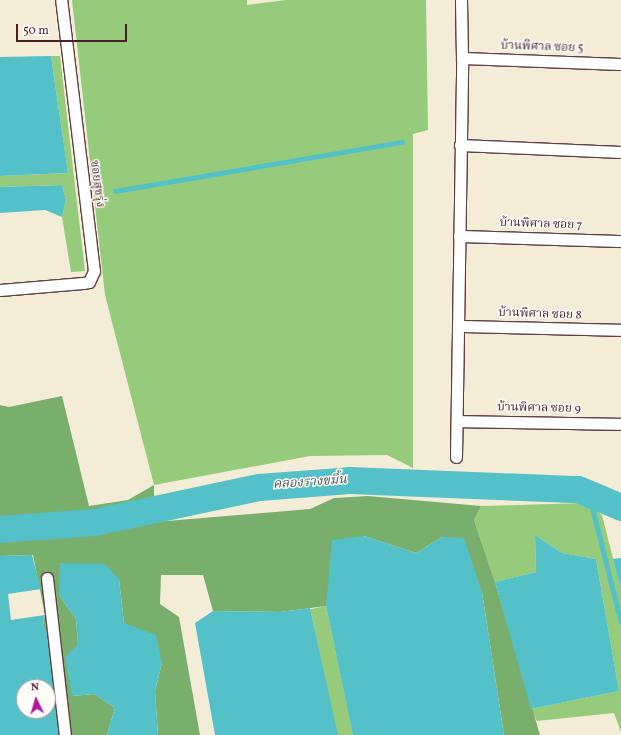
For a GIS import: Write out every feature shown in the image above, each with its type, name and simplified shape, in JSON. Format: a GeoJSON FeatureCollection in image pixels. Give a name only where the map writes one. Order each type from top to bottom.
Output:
{"type":"FeatureCollection","features":[{"type":"Feature","properties":{"kind":"street","name":"ซอยสุขรุ่ง"},"geometry":{"type":"LineString","coordinates":[[0,290],[89,282],[94,271],[61,0]]}},
{"type":"Feature","properties":{"kind":"street"},"geometry":{"type":"LineString","coordinates":[[456,457],[462,58],[460,0]]}},
{"type":"Feature","properties":{"kind":"street","name":"บ้านพิศาล ซอย 5"},"geometry":{"type":"LineString","coordinates":[[462,58],[621,64]]}},
{"type":"Feature","properties":{"kind":"street"},"geometry":{"type":"LineString","coordinates":[[460,145],[621,152]]}},
{"type":"Feature","properties":{"kind":"street","name":"บ้านพิศาล ซอย 7"},"geometry":{"type":"LineString","coordinates":[[459,236],[621,241]]}},
{"type":"Feature","properties":{"kind":"street","name":"บ้านพิศาล ซอย 8"},"geometry":{"type":"LineString","coordinates":[[458,326],[621,330]]}},
{"type":"Feature","properties":{"kind":"street","name":"บ้านพิศาล ซอย 9"},"geometry":{"type":"LineString","coordinates":[[457,421],[621,424]]}},
{"type":"Feature","properties":{"kind":"street"},"geometry":{"type":"LineString","coordinates":[[47,578],[65,735]]}},
{"type":"Feature","properties":{"kind":"green space"},"geometry":{"type":"Polygon","coordinates":[[[72,0],[247,0],[247,5],[286,0],[426,0],[428,130],[413,134],[413,468],[387,455],[310,456],[154,485],[105,295],[72,0]]]}},
{"type":"Feature","properties":{"kind":"green space"},"geometry":{"type":"Polygon","coordinates":[[[51,56],[60,56],[85,271],[71,272],[62,217],[66,200],[62,185],[0,187],[0,176],[68,173],[51,56]]]}},
{"type":"Feature","properties":{"kind":"green space"},"geometry":{"type":"Polygon","coordinates":[[[62,396],[89,506],[128,500],[154,485],[154,497],[98,514],[0,520],[0,405],[9,407],[62,396]]]}},
{"type":"Feature","properties":{"kind":"green space"},"geometry":{"type":"Polygon","coordinates":[[[368,496],[481,506],[474,520],[495,582],[540,735],[504,735],[482,592],[442,537],[416,553],[364,536],[330,583],[326,606],[280,612],[213,611],[203,575],[161,575],[160,604],[179,617],[200,735],[158,735],[155,691],[162,663],[124,623],[119,579],[59,595],[76,619],[78,644],[72,696],[94,694],[115,708],[107,735],[69,735],[43,625],[45,615],[33,555],[0,556],[0,535],[310,509],[334,498],[368,496]]]}},
{"type":"Feature","properties":{"kind":"green space"},"geometry":{"type":"Polygon","coordinates":[[[586,503],[602,515],[621,590],[621,732],[614,713],[537,721],[531,709],[619,691],[596,559],[562,553],[535,535],[536,572],[495,582],[474,520],[481,506],[586,503]]]}},
{"type":"Feature","properties":{"kind":"green space"},"geometry":{"type":"Polygon","coordinates":[[[326,606],[353,735],[337,735],[310,609],[326,606]]]}},
{"type":"Feature","properties":{"kind":"water"},"geometry":{"type":"Polygon","coordinates":[[[51,56],[68,173],[0,176],[0,57],[51,56]]]}},
{"type":"Feature","properties":{"kind":"water"},"geometry":{"type":"Polygon","coordinates":[[[62,185],[66,200],[62,217],[45,210],[0,213],[0,187],[62,185]]]}},
{"type":"Feature","properties":{"kind":"water"},"geometry":{"type":"Polygon","coordinates":[[[535,535],[562,553],[596,559],[619,691],[531,709],[495,582],[536,572],[535,535]]]}},
{"type":"Feature","properties":{"kind":"water"},"geometry":{"type":"Polygon","coordinates":[[[364,536],[416,553],[442,537],[464,538],[482,592],[504,735],[353,735],[326,606],[332,540],[364,536]]]}},
{"type":"Feature","properties":{"kind":"water"},"geometry":{"type":"Polygon","coordinates":[[[32,555],[41,589],[8,594],[11,620],[45,615],[43,625],[49,633],[54,679],[16,679],[16,719],[56,719],[56,698],[60,735],[0,735],[0,556],[32,555]]]}},
{"type":"Feature","properties":{"kind":"water"},"geometry":{"type":"Polygon","coordinates":[[[621,558],[621,590],[613,559],[621,558]]]}},
{"type":"Feature","properties":{"kind":"water"},"geometry":{"type":"Polygon","coordinates":[[[60,563],[105,564],[119,579],[124,623],[156,635],[162,663],[155,691],[158,735],[107,735],[115,708],[94,694],[72,696],[65,657],[78,644],[76,619],[59,595],[60,563]]]}},
{"type":"Feature","properties":{"kind":"water"},"geometry":{"type":"Polygon","coordinates":[[[310,608],[338,735],[215,735],[195,623],[213,611],[280,612],[310,608]]]}},
{"type":"Feature","properties":{"kind":"waterway"},"geometry":{"type":"LineString","coordinates":[[115,191],[402,142]]}},
{"type":"Feature","properties":{"kind":"waterway","name":"คลองรางขมิ้น"},"geometry":{"type":"LineString","coordinates":[[0,529],[94,522],[259,487],[349,480],[578,489],[621,507]]}},
{"type":"Feature","properties":{"kind":"waterway"},"geometry":{"type":"LineString","coordinates":[[589,493],[621,621]]}}]}
